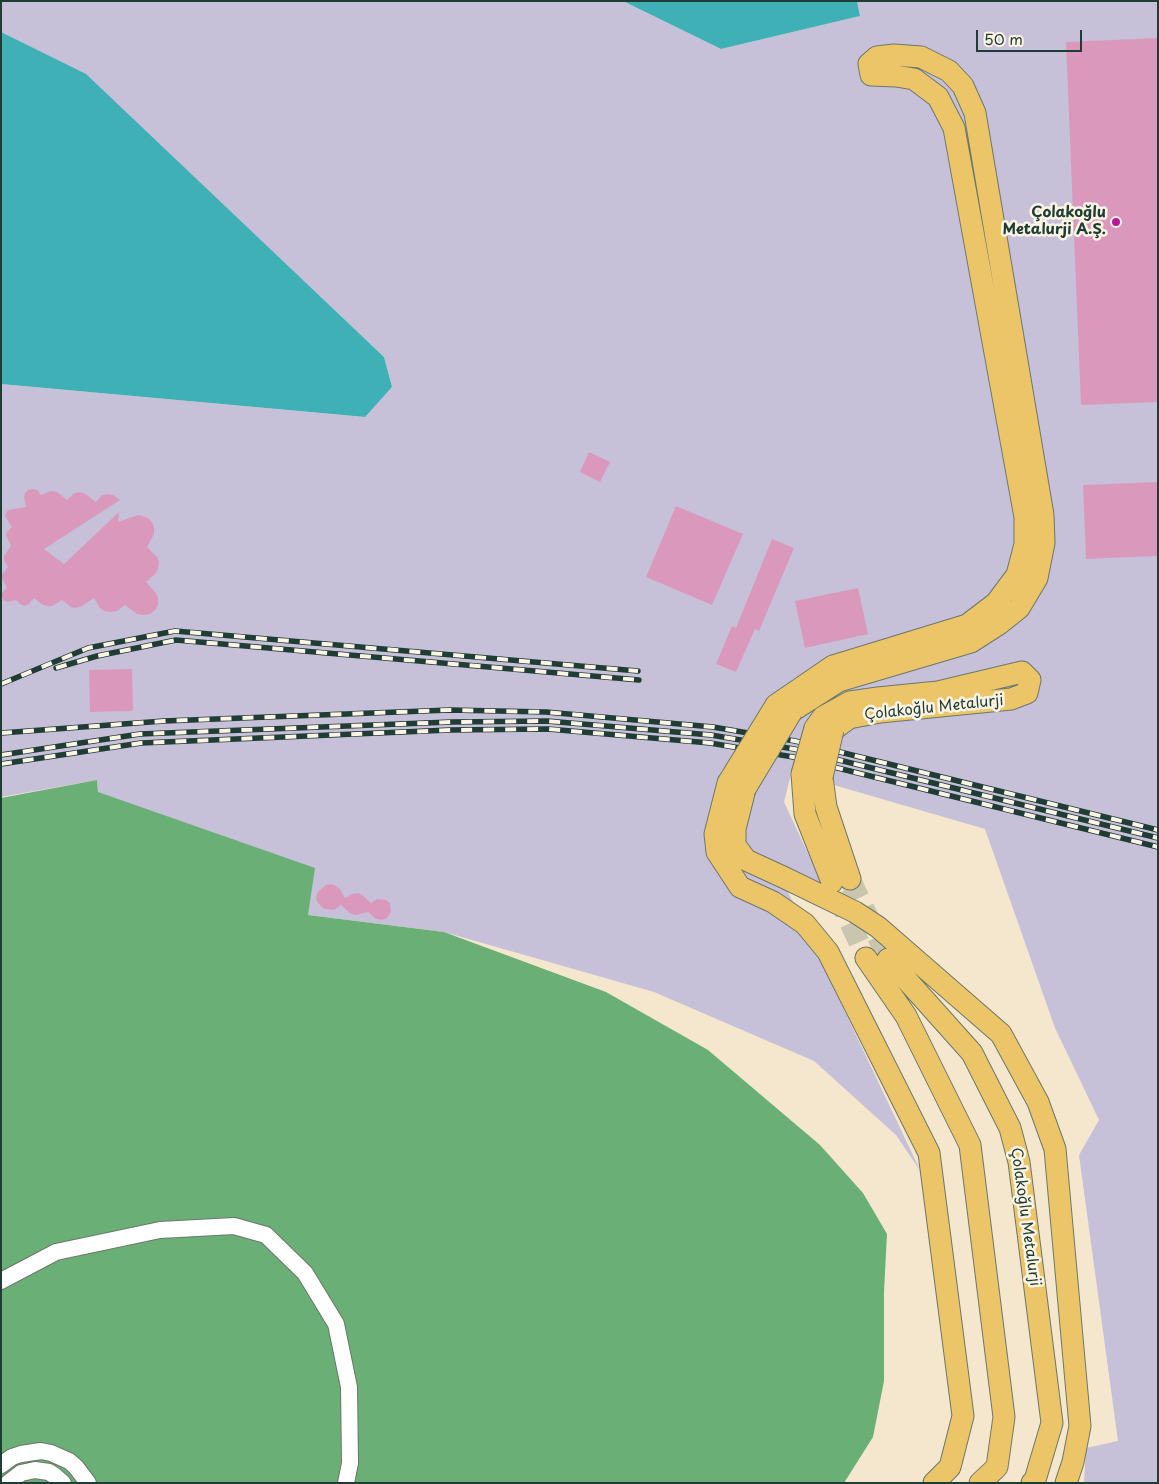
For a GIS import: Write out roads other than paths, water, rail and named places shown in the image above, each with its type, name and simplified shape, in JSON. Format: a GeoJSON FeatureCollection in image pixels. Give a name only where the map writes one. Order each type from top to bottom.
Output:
{"type":"FeatureCollection","features":[{"type":"Feature","properties":{"kind":"main road"},"geometry":{"type":"LineString","coordinates":[[934,1483],[950,1467],[963,1416],[929,1153],[828,952],[805,924],[773,902],[740,886],[717,852],[715,834],[736,786],[792,711],[839,681],[971,642],[999,624],[1019,608],[1027,577],[1044,544],[1044,515],[975,113],[963,86],[949,71],[921,57],[894,55],[877,57],[869,64],[871,75],[914,79],[938,96],[954,128],[1025,517],[1027,577]]}},
{"type":"Feature","properties":{"kind":"main road","name":"Çolakoğlu Metalurji"},"geometry":{"type":"LineString","coordinates":[[1022,672],[1030,680],[1027,693],[1011,699],[880,712],[849,718],[824,729],[823,717],[850,702],[938,692],[1022,672]]}},
{"type":"Feature","properties":{"kind":"main road"},"geometry":{"type":"LineString","coordinates":[[824,729],[812,776],[826,807],[841,881]]}},
{"type":"Feature","properties":{"kind":"main road"},"geometry":{"type":"LineString","coordinates":[[736,786],[735,845],[746,860],[855,912],[878,927],[1001,1034],[1038,1102],[1055,1149],[1080,1426],[1073,1462],[1066,1483]]}},
{"type":"Feature","properties":{"kind":"main road"},"geometry":{"type":"LineString","coordinates":[[866,958],[906,1016],[970,1145],[1004,1417],[997,1467],[980,1483]]}},
{"type":"Feature","properties":{"kind":"main road","name":"Çolakoğlu Metalurji"},"geometry":{"type":"LineString","coordinates":[[888,959],[972,1052],[1010,1128],[1019,1162],[1052,1422],[1035,1480],[1032,1483]]}},
{"type":"Feature","properties":{"kind":"street"},"geometry":{"type":"LineString","coordinates":[[1,1280],[56,1252],[160,1230],[234,1226],[266,1235],[305,1273],[336,1324],[349,1387],[350,1463],[346,1483]]}},
{"type":"Feature","properties":{"kind":"street"},"geometry":{"type":"LineString","coordinates":[[1,1465],[12,1457],[21,1454],[36,1451],[51,1453],[69,1461],[80,1471],[88,1483]]}},
{"type":"Feature","properties":{"kind":"street"},"geometry":{"type":"LineString","coordinates":[[8,1483],[21,1473],[35,1470],[49,1472],[63,1483]]}},
{"type":"Feature","properties":{"kind":"water"},"geometry":{"type":"Polygon","coordinates":[[[623,1],[857,1],[860,16],[721,49],[623,1]]]}},
{"type":"Feature","properties":{"kind":"water"},"geometry":{"type":"Polygon","coordinates":[[[1,32],[86,74],[384,357],[392,387],[365,417],[1,384],[1,32]]]}},
{"type":"Feature","properties":{"kind":"tunnel"},"geometry":{"type":"LineString","coordinates":[[850,879],[888,959]]}},
{"type":"Feature","properties":{"kind":"tunnel"},"geometry":{"type":"LineString","coordinates":[[837,894],[866,958]]}},
{"type":"Feature","properties":{"kind":"railway"},"geometry":{"type":"LineString","coordinates":[[1,684],[88,648],[175,631],[638,671]]}},
{"type":"Feature","properties":{"kind":"railway"},"geometry":{"type":"LineString","coordinates":[[56,668],[97,656],[176,640],[639,680]]}},
{"type":"Feature","properties":{"kind":"railway"},"geometry":{"type":"LineString","coordinates":[[1,733],[164,721],[450,710],[546,712],[713,727],[795,741],[1158,830]]}},
{"type":"Feature","properties":{"kind":"railway"},"geometry":{"type":"LineString","coordinates":[[1,755],[140,734],[451,722],[547,721],[711,735],[794,749],[1158,838]]}},
{"type":"Feature","properties":{"kind":"railway"},"geometry":{"type":"LineString","coordinates":[[1,764],[141,743],[450,730],[548,729],[710,743],[793,757],[1158,847]]}},
{"type":"Feature","properties":{"kind":"place","name":"Çolakoğlu Metalurji A.Ş."},"geometry":{"type":"Point","coordinates":[1116,222]}}]}
